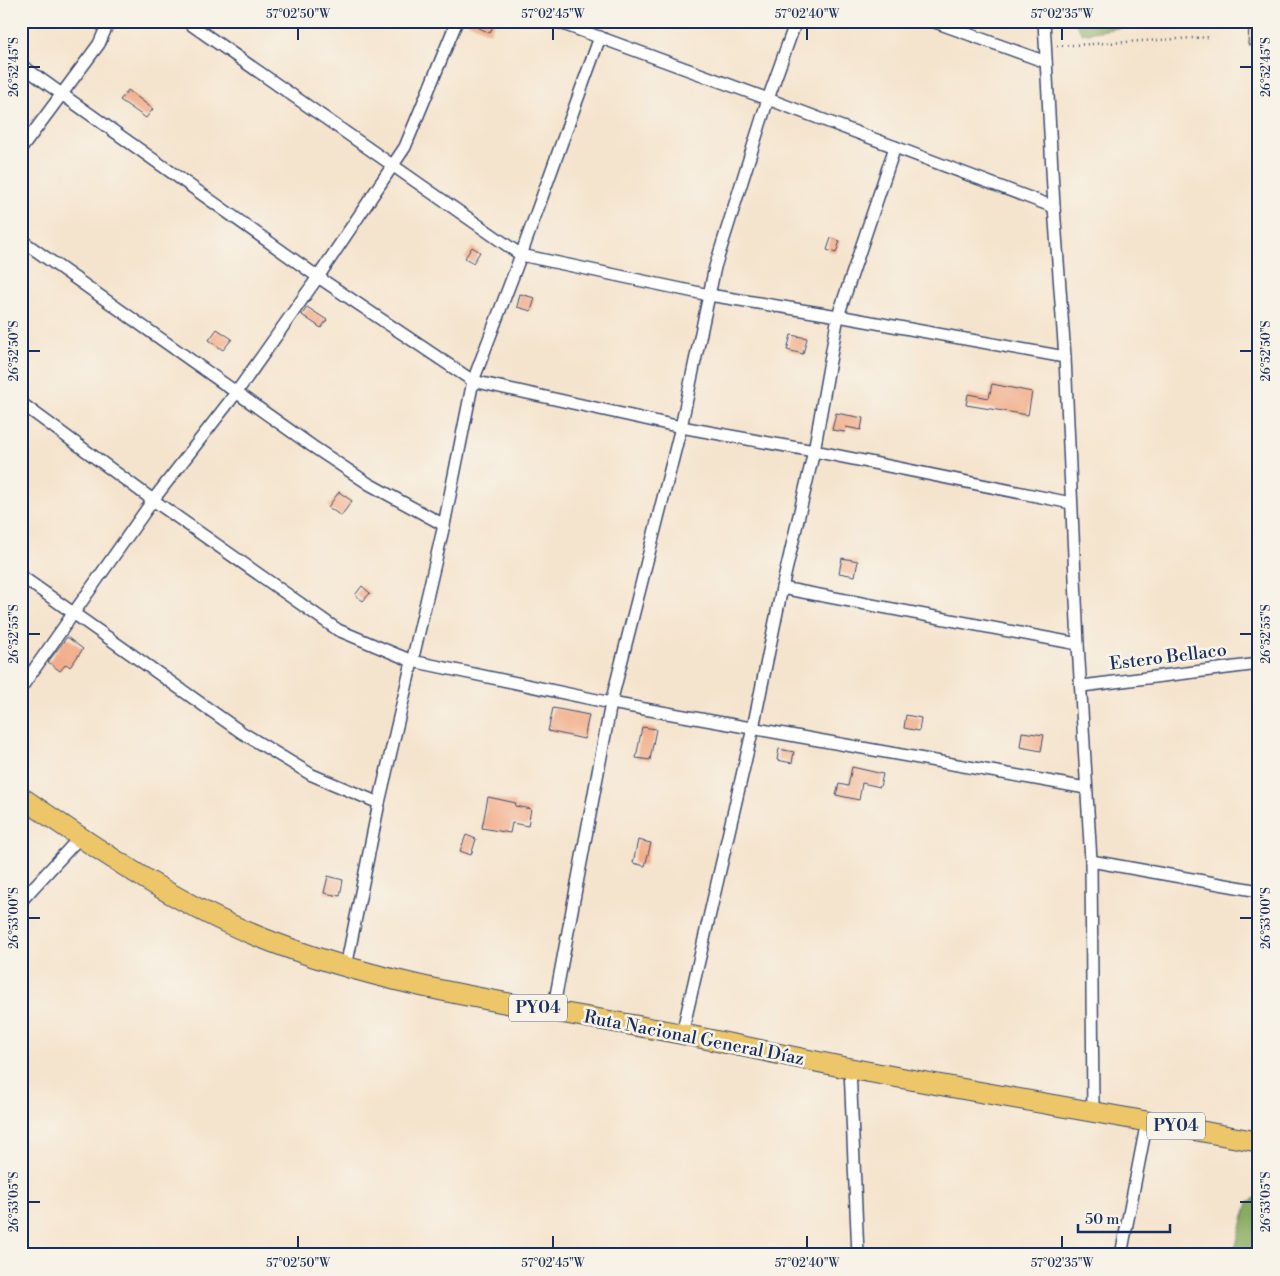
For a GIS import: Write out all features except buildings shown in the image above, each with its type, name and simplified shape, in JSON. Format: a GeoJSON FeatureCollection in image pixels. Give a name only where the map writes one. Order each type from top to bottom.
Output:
{"type":"FeatureCollection","features":[{"type":"Feature","properties":{"kind":"highway","name":"Ruta Nacional General Díaz"},"geometry":{"type":"LineString","coordinates":[[21,797],[80,838],[198,908],[256,936],[346,967],[415,985],[682,1034],[850,1068],[1259,1142]]}},
{"type":"Feature","properties":{"kind":"street"},"geometry":{"type":"LineString","coordinates":[[21,149],[99,44],[109,21]]}},
{"type":"Feature","properties":{"kind":"street"},"geometry":{"type":"LineString","coordinates":[[186,21],[521,255],[709,295],[838,316],[1064,358]]}},
{"type":"Feature","properties":{"kind":"street"},"geometry":{"type":"LineString","coordinates":[[21,688],[153,500],[236,393],[318,277],[405,147],[457,21]]}},
{"type":"Feature","properties":{"kind":"street"},"geometry":{"type":"LineString","coordinates":[[555,21],[1054,207]]}},
{"type":"Feature","properties":{"kind":"street"},"geometry":{"type":"LineString","coordinates":[[553,1011],[611,703],[681,426],[715,266],[768,99],[796,21]]}},
{"type":"Feature","properties":{"kind":"street"},"geometry":{"type":"LineString","coordinates":[[932,21],[1046,62]]}},
{"type":"Feature","properties":{"kind":"street"},"geometry":{"type":"LineString","coordinates":[[1044,21],[1064,358],[1078,644],[1082,686],[1090,860],[1092,1111]]}},
{"type":"Feature","properties":{"kind":"street"},"geometry":{"type":"LineString","coordinates":[[346,967],[379,803],[444,525],[473,380],[521,255],[600,37]]}},
{"type":"Feature","properties":{"kind":"street"},"geometry":{"type":"LineString","coordinates":[[21,65],[318,277],[473,380],[681,426],[1071,502]]}},
{"type":"Feature","properties":{"kind":"street"},"geometry":{"type":"LineString","coordinates":[[682,1034],[753,728],[782,588],[814,451],[838,316],[895,147]]}},
{"type":"Feature","properties":{"kind":"street"},"geometry":{"type":"LineString","coordinates":[[21,240],[312,446],[369,484],[444,525]]}},
{"type":"Feature","properties":{"kind":"street"},"geometry":{"type":"LineString","coordinates":[[21,403],[153,500],[338,630],[412,661],[611,703],[1086,788]]}},
{"type":"Feature","properties":{"kind":"street"},"geometry":{"type":"LineString","coordinates":[[21,576],[241,732],[312,775],[379,803]]}},
{"type":"Feature","properties":{"kind":"street"},"geometry":{"type":"LineString","coordinates":[[782,588],[1078,644]]}},
{"type":"Feature","properties":{"kind":"street","name":"Estero Bellaco"},"geometry":{"type":"LineString","coordinates":[[1082,686],[1259,664]]}},
{"type":"Feature","properties":{"kind":"street"},"geometry":{"type":"LineString","coordinates":[[21,901],[80,838]]}},
{"type":"Feature","properties":{"kind":"street"},"geometry":{"type":"LineString","coordinates":[[1090,860],[1259,891]]}},
{"type":"Feature","properties":{"kind":"street"},"geometry":{"type":"LineString","coordinates":[[850,1068],[858,1255]]}},
{"type":"Feature","properties":{"kind":"street"},"geometry":{"type":"LineString","coordinates":[[1121,1255],[1147,1121]]}},
{"type":"Feature","properties":{"kind":"path"},"geometry":{"type":"LineString","coordinates":[[1046,46],[1211,37]]}},
{"type":"Feature","properties":{"kind":"green space"},"geometry":{"type":"Polygon","coordinates":[[[1074,21],[1171,21],[1082,34],[1074,21]]]}},
{"type":"Feature","properties":{"kind":"green space"},"geometry":{"type":"Polygon","coordinates":[[[1259,1196],[1259,1250],[1255,1255],[1233,1255],[1248,1202],[1259,1196]]]}}]}
